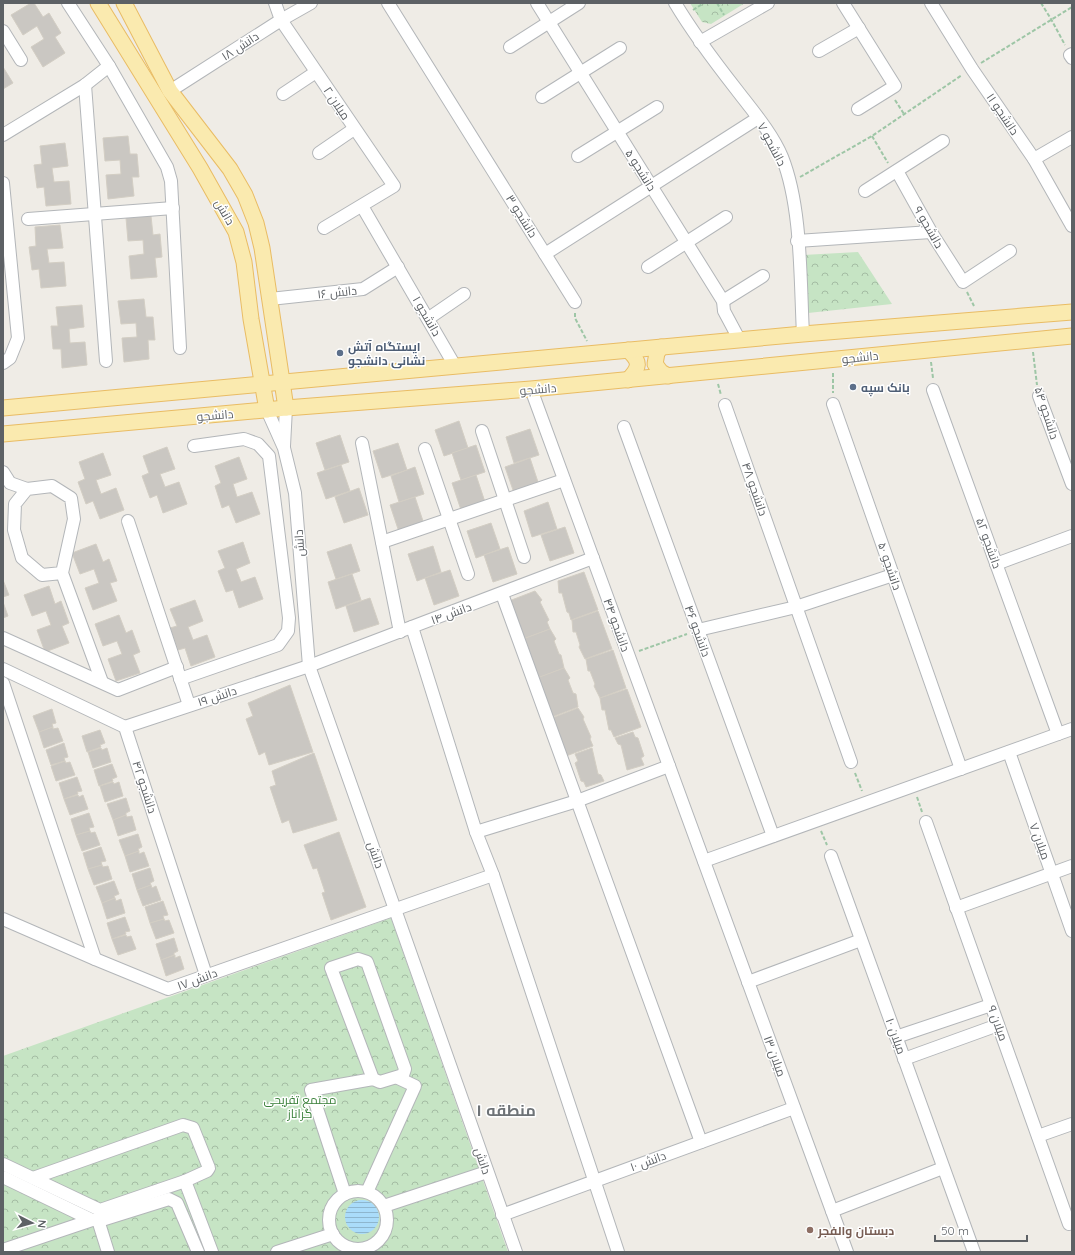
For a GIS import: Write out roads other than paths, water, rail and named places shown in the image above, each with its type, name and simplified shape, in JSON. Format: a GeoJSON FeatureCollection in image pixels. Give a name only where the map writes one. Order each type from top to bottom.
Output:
{"type":"FeatureCollection","features":[{"type":"Feature","properties":{"kind":"main road","name":"دانش"},"geometry":{"type":"LineString","coordinates":[[98,3],[200,168],[236,232],[244,262],[251,319],[267,410]]}},
{"type":"Feature","properties":{"kind":"main road","name":"دانش"},"geometry":{"type":"LineString","coordinates":[[124,3],[170,91],[230,169],[245,195],[256,223],[261,242],[286,408]]}},
{"type":"Feature","properties":{"kind":"main road"},"geometry":{"type":"LineString","coordinates":[[3,408],[739,339],[980,318],[1072,312]]}},
{"type":"Feature","properties":{"kind":"main road","name":"دانشجو"},"geometry":{"type":"LineString","coordinates":[[3,434],[286,408],[531,389],[1072,336]]}},
{"type":"Feature","properties":{"kind":"main road"},"geometry":{"type":"LineString","coordinates":[[661,347],[657,353],[655,364],[661,372],[668,376]]}},
{"type":"Feature","properties":{"kind":"main road"},"geometry":{"type":"LineString","coordinates":[[628,350],[635,356],[638,363],[637,370],[628,380]]}},
{"type":"Feature","properties":{"kind":"street"},"geometry":{"type":"LineString","coordinates":[[68,3],[109,66],[167,167],[171,181],[173,208],[180,348]]}},
{"type":"Feature","properties":{"kind":"street","name":"میلان ۲"},"geometry":{"type":"LineString","coordinates":[[275,3],[281,20],[394,186],[362,206]]}},
{"type":"Feature","properties":{"kind":"street","name":"دانش ۱۸"},"geometry":{"type":"LineString","coordinates":[[170,91],[281,20],[311,3]]}},
{"type":"Feature","properties":{"kind":"street","name":"دانشجو ۳"},"geometry":{"type":"LineString","coordinates":[[388,3],[575,302]]}},
{"type":"Feature","properties":{"kind":"street","name":"دانشجو ۵"},"geometry":{"type":"LineString","coordinates":[[537,3],[723,301],[724,310],[739,339]]}},
{"type":"Feature","properties":{"kind":"street"},"geometry":{"type":"LineString","coordinates":[[510,46],[578,3]]}},
{"type":"Feature","properties":{"kind":"street","name":"دانشجو ۷"},"geometry":{"type":"LineString","coordinates":[[675,3],[700,42],[758,118],[781,156],[790,183],[796,212],[803,334]]}},
{"type":"Feature","properties":{"kind":"street"},"geometry":{"type":"LineString","coordinates":[[700,42],[768,3]]}},
{"type":"Feature","properties":{"kind":"street"},"geometry":{"type":"LineString","coordinates":[[843,3],[895,86],[858,109]]}},
{"type":"Feature","properties":{"kind":"street","name":"دانشجو ۱۱"},"geometry":{"type":"LineString","coordinates":[[932,3],[972,69],[1034,159],[1072,226]]}},
{"type":"Feature","properties":{"kind":"street"},"geometry":{"type":"LineString","coordinates":[[820,52],[858,28]]}},
{"type":"Feature","properties":{"kind":"street"},"geometry":{"type":"LineString","coordinates":[[3,30],[21,60]]}},
{"type":"Feature","properties":{"kind":"street"},"geometry":{"type":"LineString","coordinates":[[542,98],[620,48]]}},
{"type":"Feature","properties":{"kind":"street"},"geometry":{"type":"LineString","coordinates":[[3,135],[84,85],[109,66]]}},
{"type":"Feature","properties":{"kind":"street"},"geometry":{"type":"LineString","coordinates":[[283,94],[316,72]]}},
{"type":"Feature","properties":{"kind":"street"},"geometry":{"type":"LineString","coordinates":[[84,85],[106,361]]}},
{"type":"Feature","properties":{"kind":"street"},"geometry":{"type":"LineString","coordinates":[[578,156],[657,107]]}},
{"type":"Feature","properties":{"kind":"street"},"geometry":{"type":"LineString","coordinates":[[545,254],[758,118]]}},
{"type":"Feature","properties":{"kind":"street"},"geometry":{"type":"LineString","coordinates":[[319,153],[354,129]]}},
{"type":"Feature","properties":{"kind":"street"},"geometry":{"type":"LineString","coordinates":[[1034,159],[1072,137]]}},
{"type":"Feature","properties":{"kind":"street"},"geometry":{"type":"LineString","coordinates":[[865,191],[943,141]]}},
{"type":"Feature","properties":{"kind":"street","name":"دانشجو ۹"},"geometry":{"type":"LineString","coordinates":[[896,172],[931,232],[963,282],[1010,251]]}},
{"type":"Feature","properties":{"kind":"street"},"geometry":{"type":"LineString","coordinates":[[3,183],[18,338],[10,358],[3,362]]}},
{"type":"Feature","properties":{"kind":"street"},"geometry":{"type":"LineString","coordinates":[[324,228],[362,206]]}},
{"type":"Feature","properties":{"kind":"street","name":"دانشجو ۱"},"geometry":{"type":"LineString","coordinates":[[362,206],[455,366]]}},
{"type":"Feature","properties":{"kind":"street"},"geometry":{"type":"LineString","coordinates":[[28,219],[173,208]]}},
{"type":"Feature","properties":{"kind":"street"},"geometry":{"type":"LineString","coordinates":[[648,267],[726,217]]}},
{"type":"Feature","properties":{"kind":"street"},"geometry":{"type":"LineString","coordinates":[[797,241],[931,232]]}},
{"type":"Feature","properties":{"kind":"street","name":"دانش ۱۶"},"geometry":{"type":"LineString","coordinates":[[270,300],[363,289],[398,267]]}},
{"type":"Feature","properties":{"kind":"street"},"geometry":{"type":"LineString","coordinates":[[723,301],[763,276]]}},
{"type":"Feature","properties":{"kind":"street"},"geometry":{"type":"LineString","coordinates":[[428,318],[464,294]]}},
{"type":"Feature","properties":{"kind":"street","name":"دانشجو ۴۴"},"geometry":{"type":"LineString","coordinates":[[531,389],[704,861]]}},
{"type":"Feature","properties":{"kind":"street","name":"دانشجو ۵۲"},"geometry":{"type":"LineString","coordinates":[[933,390],[1058,734]]}},
{"type":"Feature","properties":{"kind":"street","name":"دانشجو ۵۴"},"geometry":{"type":"LineString","coordinates":[[1040,396],[1072,484]]}},
{"type":"Feature","properties":{"kind":"street","name":"دانشجو ۵۰"},"geometry":{"type":"LineString","coordinates":[[833,404],[961,769]]}},
{"type":"Feature","properties":{"kind":"street","name":"دانشجو ۴۸"},"geometry":{"type":"LineString","coordinates":[[725,405],[852,762]]}},
{"type":"Feature","properties":{"kind":"street","name":"دانش"},"geometry":{"type":"LineString","coordinates":[[284,448],[286,408]]}},
{"type":"Feature","properties":{"kind":"street","name":"دانش"},"geometry":{"type":"LineString","coordinates":[[267,410],[284,448],[295,493],[309,666],[516,1252]]}},
{"type":"Feature","properties":{"kind":"street","name":"دانشجو ۴۶"},"geometry":{"type":"LineString","coordinates":[[624,427],[772,836]]}},
{"type":"Feature","properties":{"kind":"street"},"geometry":{"type":"LineString","coordinates":[[482,431],[524,557]]}},
{"type":"Feature","properties":{"kind":"street"},"geometry":{"type":"LineString","coordinates":[[180,679],[278,645],[288,631],[290,618],[269,456],[258,444],[244,439],[194,446]]}},
{"type":"Feature","properties":{"kind":"street"},"geometry":{"type":"LineString","coordinates":[[362,443],[400,632]]}},
{"type":"Feature","properties":{"kind":"street"},"geometry":{"type":"LineString","coordinates":[[426,449],[468,574]]}},
{"type":"Feature","properties":{"kind":"street"},"geometry":{"type":"LineString","coordinates":[[3,472],[10,483],[27,489],[52,486],[71,498],[74,519],[62,573],[102,682]]}},
{"type":"Feature","properties":{"kind":"street"},"geometry":{"type":"LineString","coordinates":[[382,542],[564,480]]}},
{"type":"Feature","properties":{"kind":"street"},"geometry":{"type":"LineString","coordinates":[[27,489],[16,504],[15,511],[14,530],[22,558],[42,575],[62,573]]}},
{"type":"Feature","properties":{"kind":"street"},"geometry":{"type":"LineString","coordinates":[[128,521],[189,705]]}},
{"type":"Feature","properties":{"kind":"street"},"geometry":{"type":"LineString","coordinates":[[996,564],[1072,536]]}},
{"type":"Feature","properties":{"kind":"street","name":"دانش ۱۴"},"geometry":{"type":"LineString","coordinates":[[309,666],[502,594],[593,558]]}},
{"type":"Feature","properties":{"kind":"street"},"geometry":{"type":"LineString","coordinates":[[698,630],[796,607],[893,575]]}},
{"type":"Feature","properties":{"kind":"street"},"geometry":{"type":"LineString","coordinates":[[502,594],[701,1142]]}},
{"type":"Feature","properties":{"kind":"street"},"geometry":{"type":"LineString","coordinates":[[412,627],[476,832],[493,875],[618,1252]]}},
{"type":"Feature","properties":{"kind":"street"},"geometry":{"type":"LineString","coordinates":[[3,638],[118,690],[177,667]]}},
{"type":"Feature","properties":{"kind":"street","name":"دانش ۱۹"},"geometry":{"type":"LineString","coordinates":[[125,727],[309,666]]}},
{"type":"Feature","properties":{"kind":"street"},"geometry":{"type":"LineString","coordinates":[[3,669],[125,727]]}},
{"type":"Feature","properties":{"kind":"street"},"geometry":{"type":"LineString","coordinates":[[3,683],[95,960]]}},
{"type":"Feature","properties":{"kind":"street","name":"دانشجو ۴۲"},"geometry":{"type":"LineString","coordinates":[[125,727],[206,975]]}},
{"type":"Feature","properties":{"kind":"street"},"geometry":{"type":"LineString","coordinates":[[704,861],[1072,729]]}},
{"type":"Feature","properties":{"kind":"street","name":"میلان ۷"},"geometry":{"type":"LineString","coordinates":[[1009,752],[1072,931]]}},
{"type":"Feature","properties":{"kind":"street"},"geometry":{"type":"LineString","coordinates":[[476,832],[577,801],[669,766]]}},
{"type":"Feature","properties":{"kind":"street","name":"میلان ۹"},"geometry":{"type":"LineString","coordinates":[[926,822],[1070,1224]]}},
{"type":"Feature","properties":{"kind":"street","name":"میلان ۱۰"},"geometry":{"type":"LineString","coordinates":[[830,856],[974,1252]]}},
{"type":"Feature","properties":{"kind":"street","name":"میلان ۱۳"},"geometry":{"type":"LineString","coordinates":[[704,861],[847,1252]]}},
{"type":"Feature","properties":{"kind":"street"},"geometry":{"type":"LineString","coordinates":[[956,908],[1072,866]]}},
{"type":"Feature","properties":{"kind":"street","name":"دانش ۱۷"},"geometry":{"type":"LineString","coordinates":[[3,919],[95,960],[168,989],[394,908],[493,875]]}},
{"type":"Feature","properties":{"kind":"street"},"geometry":{"type":"LineString","coordinates":[[748,982],[861,940]]}},
{"type":"Feature","properties":{"kind":"street"},"geometry":{"type":"LineString","coordinates":[[345,1194],[311,1090],[373,1079],[380,1082],[398,1078],[403,1075],[405,1069],[367,962],[358,959],[331,968],[373,1079]]}},
{"type":"Feature","properties":{"kind":"street"},"geometry":{"type":"LineString","coordinates":[[896,1037],[991,1005]]}},
{"type":"Feature","properties":{"kind":"street"},"geometry":{"type":"LineString","coordinates":[[904,1059],[998,1025]]}},
{"type":"Feature","properties":{"kind":"street"},"geometry":{"type":"LineString","coordinates":[[367,1192],[415,1086],[398,1078]]}},
{"type":"Feature","properties":{"kind":"street","name":"دانش ۱۰"},"geometry":{"type":"LineString","coordinates":[[502,1214],[794,1108]]}},
{"type":"Feature","properties":{"kind":"street"},"geometry":{"type":"LineString","coordinates":[[1038,1136],[1072,1124]]}},
{"type":"Feature","properties":{"kind":"street"},"geometry":{"type":"LineString","coordinates":[[3,1164],[100,1210],[185,1181],[207,1171],[209,1168],[193,1128],[184,1125],[33,1178]]}},
{"type":"Feature","properties":{"kind":"street"},"geometry":{"type":"LineString","coordinates":[[832,1211],[943,1168]]}},
{"type":"Feature","properties":{"kind":"street"},"geometry":{"type":"LineString","coordinates":[[384,1206],[488,1172]]}},
{"type":"Feature","properties":{"kind":"street"},"geometry":{"type":"LineString","coordinates":[[3,1177],[95,1220],[108,1252]]}},
{"type":"Feature","properties":{"kind":"street"},"geometry":{"type":"LineString","coordinates":[[185,1181],[212,1252]]}},
{"type":"Feature","properties":{"kind":"street"},"geometry":{"type":"LineString","coordinates":[[352,1192],[367,1192],[374,1196],[384,1206],[387,1221],[383,1236],[368,1248],[358,1251],[339,1242],[333,1234],[330,1216],[332,1207],[345,1194],[352,1192]]}},
{"type":"Feature","properties":{"kind":"street"},"geometry":{"type":"LineString","coordinates":[[3,1250],[95,1220],[169,1199],[174,1200],[177,1203],[198,1252]]}},
{"type":"Feature","properties":{"kind":"street"},"geometry":{"type":"LineString","coordinates":[[277,1252],[333,1234]]}},
{"type":"Feature","properties":{"kind":"water"},"geometry":{"type":"Polygon","coordinates":[[[359,1200],[365,1200],[369,1201],[376,1207],[379,1217],[378,1224],[372,1231],[365,1234],[359,1234],[355,1233],[348,1227],[345,1220],[345,1214],[346,1210],[352,1203],[359,1200]]]}},
{"type":"Feature","properties":{"kind":"place","name":"ایستگاه آتش نشانی دانشجو"},"geometry":{"type":"Point","coordinates":[340,353]}},
{"type":"Feature","properties":{"kind":"place","name":"بانک سپه"},"geometry":{"type":"Point","coordinates":[853,387]}},
{"type":"Feature","properties":{"kind":"place","name":"دبستان والفجر"},"geometry":{"type":"Point","coordinates":[810,1230]}},
{"type":"Feature","properties":{"kind":"district","name":"منطقه ۱"},"geometry":{"type":"Point","coordinates":[506,1110]}},
{"type":"Feature","properties":{"kind":"park label","name":"مجتمع تفریحی گراناز"},"geometry":{"type":"Point","coordinates":[300,1106]}}]}
